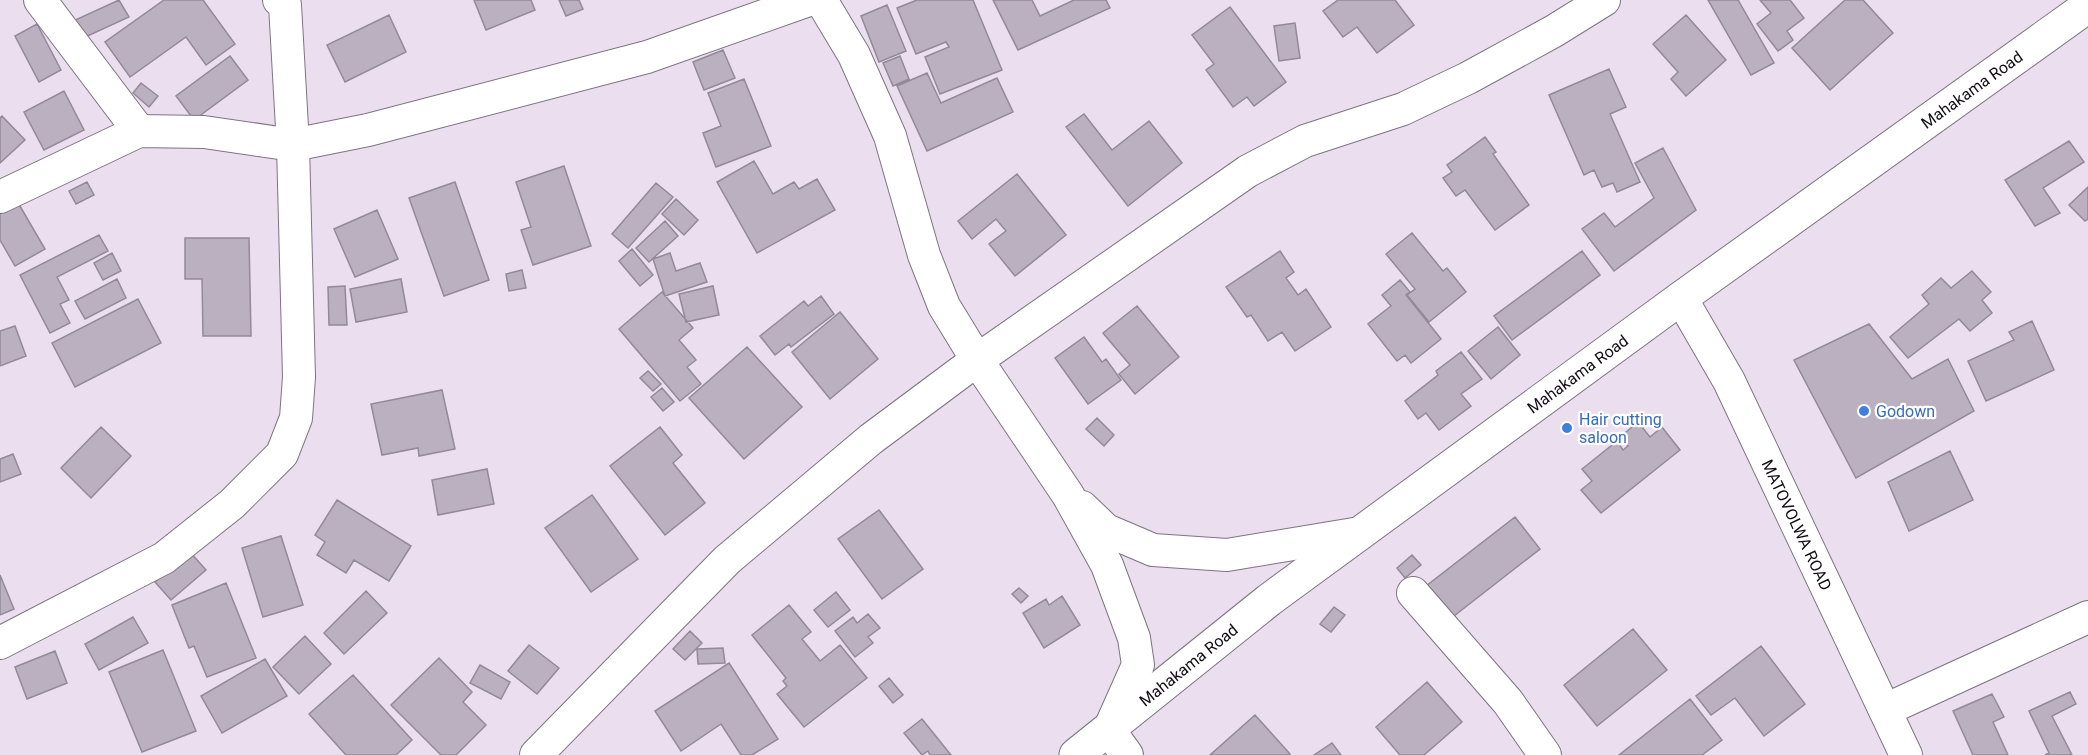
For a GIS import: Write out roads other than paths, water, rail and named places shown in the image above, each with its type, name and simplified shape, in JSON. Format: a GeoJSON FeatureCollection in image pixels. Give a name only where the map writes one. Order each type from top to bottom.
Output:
{"type":"FeatureCollection","features":[{"type":"Feature","properties":{"kind":"street"},"geometry":{"type":"LineString","coordinates":[[40,0],[139,131]]}},
{"type":"Feature","properties":{"kind":"street"},"geometry":{"type":"LineString","coordinates":[[0,196],[139,131],[204,132],[293,145],[368,130],[647,57],[809,0]]}},
{"type":"Feature","properties":{"kind":"street"},"geometry":{"type":"LineString","coordinates":[[821,0],[854,55],[890,136],[928,265],[944,306],[977,360],[1068,495],[1107,565],[1134,638],[1138,665],[1118,742]]}},
{"type":"Feature","properties":{"kind":"street"},"geometry":{"type":"LineString","coordinates":[[536,755],[727,560],[871,439],[977,360],[1248,171],[1305,141],[1403,109],[1468,78],[1554,31],[1604,0]]}},
{"type":"Feature","properties":{"kind":"street"},"geometry":{"type":"LineString","coordinates":[[0,643],[164,558],[232,504],[282,454],[296,418],[299,377],[293,145],[283,2]]}},
{"type":"Feature","properties":{"kind":"street","name":"Mahakama Road"},"geometry":{"type":"LineString","coordinates":[[1076,755],[1118,742],[1269,600],[1681,298],[2088,6]]}},
{"type":"Feature","properties":{"kind":"street","name":"MATOVOLWA ROAD"},"geometry":{"type":"LineString","coordinates":[[1681,298],[1730,381],[1906,755]]}},
{"type":"Feature","properties":{"kind":"street"},"geometry":{"type":"LineString","coordinates":[[1068,495],[1106,530],[1153,550],[1227,555],[1360,533]]}},
{"type":"Feature","properties":{"kind":"street"},"geometry":{"type":"LineString","coordinates":[[1413,593],[1508,702],[1545,755]]}},
{"type":"Feature","properties":{"kind":"street"},"geometry":{"type":"LineString","coordinates":[[1885,710],[2088,617]]}},
{"type":"Feature","properties":{"kind":"place","name":"Godown"},"geometry":{"type":"Point","coordinates":[1864,411]}},
{"type":"Feature","properties":{"kind":"place","name":"Hair cutting saloon"},"geometry":{"type":"Point","coordinates":[1567,428]}}]}
